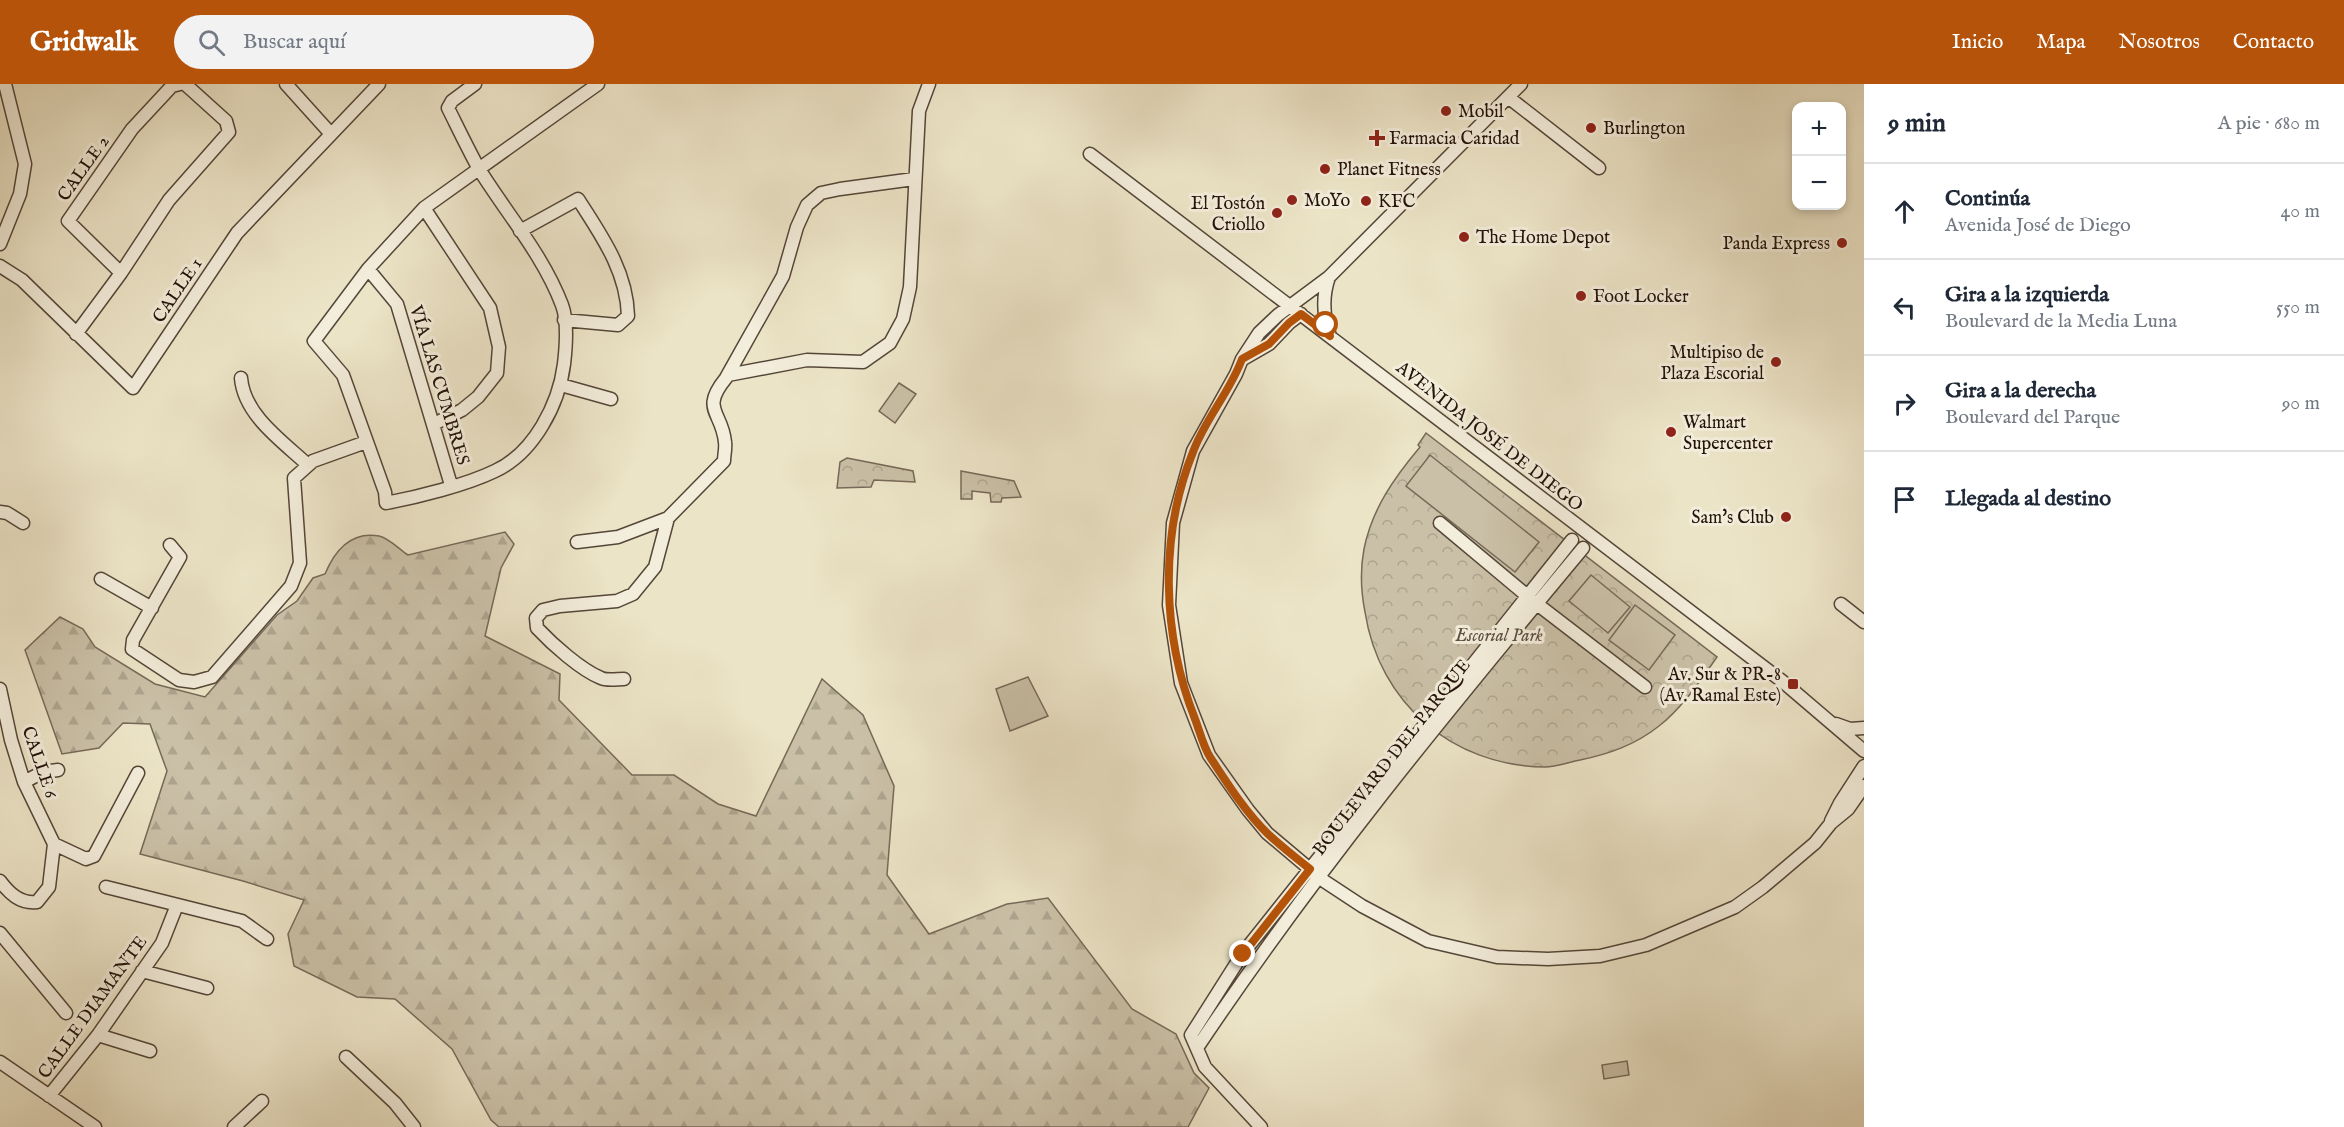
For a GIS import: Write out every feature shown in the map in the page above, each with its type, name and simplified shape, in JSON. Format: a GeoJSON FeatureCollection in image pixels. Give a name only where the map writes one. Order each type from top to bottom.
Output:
{"type":"FeatureCollection","features":[{"type":"Feature","properties":{"kind":"street"},"geometry":{"type":"LineString","coordinates":[[0,244],[20,194],[25,164],[4,84]]}},
{"type":"Feature","properties":{"kind":"street","name":"CALLE 2"},"geometry":{"type":"LineString","coordinates":[[121,273],[68,221],[132,129],[172,86],[180,84]]}},
{"type":"Feature","properties":{"kind":"street"},"geometry":{"type":"LineString","coordinates":[[76,334],[121,273],[169,200],[229,132],[226,121],[185,84]]}},
{"type":"Feature","properties":{"kind":"street"},"geometry":{"type":"LineString","coordinates":[[286,84],[331,134]]}},
{"type":"Feature","properties":{"kind":"street","name":"CALLE 1"},"geometry":{"type":"LineString","coordinates":[[0,266],[22,280],[133,388],[237,233],[379,84]]}},
{"type":"Feature","properties":{"kind":"street"},"geometry":{"type":"LineString","coordinates":[[475,84],[452,101],[448,108],[479,168],[546,272],[563,308],[565,355],[561,385],[542,427],[519,454],[496,470],[408,499],[386,503],[385,492],[343,375],[314,341],[368,269],[424,208],[479,168],[598,84]]}},
{"type":"Feature","properties":{"kind":"street"},"geometry":{"type":"LineString","coordinates":[[728,375],[807,360],[863,362],[890,343],[903,320],[910,287],[914,179],[920,111],[929,84]]}},
{"type":"Feature","properties":{"kind":"street"},"geometry":{"type":"LineString","coordinates":[[1521,84],[1296,311],[1278,315],[1259,333],[1242,359],[1193,451],[1180,491],[1173,523],[1169,605],[1182,683],[1209,755],[1255,820],[1314,873],[1362,906],[1428,941],[1497,957],[1548,959],[1600,956],[1646,945],[1735,907],[1763,887],[1815,843],[1831,823],[1848,809],[1864,786]]}},
{"type":"Feature","properties":{"kind":"street"},"geometry":{"type":"LineString","coordinates":[[1508,97],[1599,168]]}},
{"type":"Feature","properties":{"kind":"street","name":"AVENIDA JOSÉ DE DIEGO"},"geometry":{"type":"LineString","coordinates":[[1090,154],[1782,681],[1864,751]]}},
{"type":"Feature","properties":{"kind":"street"},"geometry":{"type":"LineString","coordinates":[[577,542],[618,537],[668,518],[724,461],[725,442],[712,404],[716,390],[728,375],[783,276],[797,227],[807,205],[821,193],[914,179]]}},
{"type":"Feature","properties":{"kind":"street"},"geometry":{"type":"LineString","coordinates":[[520,231],[578,199],[610,249],[623,285],[628,316],[618,325],[564,320]]}},
{"type":"Feature","properties":{"kind":"street"},"geometry":{"type":"LineString","coordinates":[[424,208],[490,308],[499,346],[497,373],[478,398],[462,411],[434,424]]}},
{"type":"Feature","properties":{"kind":"street","name":"VÍA LAS CUMBRES"},"geometry":{"type":"LineString","coordinates":[[368,269],[397,304],[452,485]]}},
{"type":"Feature","properties":{"kind":"street"},"geometry":{"type":"LineString","coordinates":[[1329,277],[1325,289],[1324,309],[1330,336]]}},
{"type":"Feature","properties":{"kind":"street"},"geometry":{"type":"LineString","coordinates":[[241,378],[242,390],[254,414],[308,465]]}},
{"type":"Feature","properties":{"kind":"street"},"geometry":{"type":"LineString","coordinates":[[561,385],[611,399]]}},
{"type":"Feature","properties":{"kind":"street"},"geometry":{"type":"LineString","coordinates":[[170,545],[180,557],[133,640],[132,649],[179,680],[194,682],[212,677],[291,586],[300,563],[294,478],[313,461],[366,442]]}},
{"type":"Feature","properties":{"kind":"street"},"geometry":{"type":"LineString","coordinates":[[0,512],[7,513],[23,523]]}},
{"type":"Feature","properties":{"kind":"street"},"geometry":{"type":"LineString","coordinates":[[624,679],[603,680],[584,668],[546,638],[537,628],[536,618],[543,610],[560,606],[617,601],[633,594],[655,567],[668,518]]}},
{"type":"Feature","properties":{"kind":"street"},"geometry":{"type":"LineString","coordinates":[[1440,524],[1645,687]]}},
{"type":"Feature","properties":{"kind":"street","name":"BOULEVARD DEL PARQUE"},"geometry":{"type":"LineString","coordinates":[[1197,1048],[1191,1035],[1243,954],[1314,873],[1532,599],[1572,540]]}},
{"type":"Feature","properties":{"kind":"street","name":"BOULEVARD DEL PARQUE"},"geometry":{"type":"LineString","coordinates":[[1532,599],[1583,548]]}},
{"type":"Feature","properties":{"kind":"street"},"geometry":{"type":"LineString","coordinates":[[101,579],[152,608]]}},
{"type":"Feature","properties":{"kind":"street"},"geometry":{"type":"LineString","coordinates":[[1841,604],[1864,622]]}},
{"type":"Feature","properties":{"kind":"street","name":"CALLE 6"},"geometry":{"type":"LineString","coordinates":[[0,689],[11,740],[24,782],[54,844]]}},
{"type":"Feature","properties":{"kind":"street"},"geometry":{"type":"LineString","coordinates":[[1825,719],[1850,729],[1864,728]]}},
{"type":"Feature","properties":{"kind":"street"},"geometry":{"type":"LineString","coordinates":[[1831,823],[1840,803],[1864,766]]}},
{"type":"Feature","properties":{"kind":"street"},"geometry":{"type":"LineString","coordinates":[[24,782],[43,772],[58,770]]}},
{"type":"Feature","properties":{"kind":"street"},"geometry":{"type":"LineString","coordinates":[[0,881],[15,897],[29,903],[37,902],[49,886],[54,844],[86,859],[93,856],[138,772]]}},
{"type":"Feature","properties":{"kind":"street"},"geometry":{"type":"LineString","coordinates":[[1261,1127],[1205,1067],[1197,1048],[1314,873]]}},
{"type":"Feature","properties":{"kind":"street"},"geometry":{"type":"LineString","coordinates":[[106,887],[239,920],[267,939]]}},
{"type":"Feature","properties":{"kind":"street","name":"CALLE DIAMANTE"},"geometry":{"type":"LineString","coordinates":[[49,1096],[98,1035],[162,943],[177,905]]}},
{"type":"Feature","properties":{"kind":"street"},"geometry":{"type":"LineString","coordinates":[[0,933],[66,1013]]}},
{"type":"Feature","properties":{"kind":"street"},"geometry":{"type":"LineString","coordinates":[[142,970],[207,988]]}},
{"type":"Feature","properties":{"kind":"street"},"geometry":{"type":"LineString","coordinates":[[98,1035],[150,1051]]}},
{"type":"Feature","properties":{"kind":"street"},"geometry":{"type":"LineString","coordinates":[[346,1057],[395,1103],[414,1127]]}},
{"type":"Feature","properties":{"kind":"street"},"geometry":{"type":"LineString","coordinates":[[0,1062],[94,1127]]}},
{"type":"Feature","properties":{"kind":"street"},"geometry":{"type":"LineString","coordinates":[[234,1127],[262,1101]]}},
{"type":"Feature","properties":{"kind":"green space"},"geometry":{"type":"Polygon","coordinates":[[[899,383],[916,394],[895,423],[879,411],[899,383]]]}},
{"type":"Feature","properties":{"kind":"green space","name":"Escorial Park"},"geometry":{"type":"Polygon","coordinates":[[[1426,433],[1717,657],[1683,703],[1650,733],[1631,744],[1591,758],[1549,767],[1511,764],[1480,755],[1451,742],[1425,723],[1404,701],[1386,674],[1373,645],[1364,604],[1362,565],[1368,534],[1378,507],[1401,470],[1420,447],[1418,445],[1426,433]]]}},
{"type":"Feature","properties":{"kind":"green space"},"geometry":{"type":"Polygon","coordinates":[[[1430,455],[1539,542],[1515,572],[1406,486],[1430,455]]]}},
{"type":"Feature","properties":{"kind":"green space"},"geometry":{"type":"Polygon","coordinates":[[[847,458],[913,471],[915,482],[874,480],[871,487],[837,488],[840,462],[847,458]]]}},
{"type":"Feature","properties":{"kind":"green space"},"geometry":{"type":"Polygon","coordinates":[[[961,471],[1014,481],[1021,497],[1002,498],[1001,502],[991,502],[990,493],[972,491],[972,499],[961,499],[961,471]]]}},
{"type":"Feature","properties":{"kind":"green space"},"geometry":{"type":"Polygon","coordinates":[[[505,532],[514,544],[501,568],[485,636],[560,674],[559,700],[632,775],[674,775],[718,804],[756,816],[822,679],[863,715],[894,786],[887,875],[929,934],[1007,904],[1048,898],[1132,1009],[1176,1034],[1194,1073],[1209,1088],[1188,1127],[499,1127],[491,1120],[452,1049],[395,999],[357,997],[294,966],[288,934],[304,900],[243,881],[140,854],[167,771],[150,724],[123,723],[99,748],[62,754],[25,650],[60,617],[83,629],[95,647],[155,684],[205,697],[277,615],[297,601],[313,578],[325,574],[339,550],[352,539],[369,535],[383,537],[408,555],[505,532]]]}},
{"type":"Feature","properties":{"kind":"green space"},"geometry":{"type":"Polygon","coordinates":[[[1591,575],[1630,607],[1608,633],[1569,601],[1591,575]]]}},
{"type":"Feature","properties":{"kind":"green space"},"geometry":{"type":"Polygon","coordinates":[[[1635,605],[1675,635],[1649,670],[1609,640],[1635,605]]]}},
{"type":"Feature","properties":{"kind":"green space"},"geometry":{"type":"Polygon","coordinates":[[[1028,677],[1048,716],[1010,731],[996,689],[1028,677]]]}},
{"type":"Feature","properties":{"kind":"green space"},"geometry":{"type":"Polygon","coordinates":[[[1627,1061],[1629,1075],[1604,1079],[1602,1065],[1627,1061]]]}},
{"type":"Feature","properties":{"kind":"place","name":"Mobil"},"geometry":{"type":"Point","coordinates":[1446,111]}},
{"type":"Feature","properties":{"kind":"place","name":"Burlington"},"geometry":{"type":"Point","coordinates":[1591,128]}},
{"type":"Feature","properties":{"kind":"place","name":"Farmacia Caridad"},"geometry":{"type":"Point","coordinates":[1377,138]}},
{"type":"Feature","properties":{"kind":"place","name":"Planet Fitness"},"geometry":{"type":"Point","coordinates":[1325,169]}},
{"type":"Feature","properties":{"kind":"place","name":"MoYo"},"geometry":{"type":"Point","coordinates":[1292,200]}},
{"type":"Feature","properties":{"kind":"place","name":"KFC"},"geometry":{"type":"Point","coordinates":[1366,201]}},
{"type":"Feature","properties":{"kind":"place","name":"El Tostón Criollo"},"geometry":{"type":"Point","coordinates":[1277,213]}},
{"type":"Feature","properties":{"kind":"place","name":"The Home Depot"},"geometry":{"type":"Point","coordinates":[1464,237]}},
{"type":"Feature","properties":{"kind":"place","name":"Panda Express"},"geometry":{"type":"Point","coordinates":[1842,243]}},
{"type":"Feature","properties":{"kind":"place","name":"Foot Locker"},"geometry":{"type":"Point","coordinates":[1581,296]}},
{"type":"Feature","properties":{"kind":"place","name":"Multipiso de Plaza Escorial"},"geometry":{"type":"Point","coordinates":[1776,362]}},
{"type":"Feature","properties":{"kind":"place","name":"Walmart Supercenter"},"geometry":{"type":"Point","coordinates":[1671,432]}},
{"type":"Feature","properties":{"kind":"place","name":"Sam's Club"},"geometry":{"type":"Point","coordinates":[1786,517]}},
{"type":"Feature","properties":{"kind":"place","name":"Av. Sur & PR-8 (Av. Ramal Este)"},"geometry":{"type":"Point","coordinates":[1793,684]}},
{"type":"Feature","properties":{"kind":"route"},"geometry":{"type":"LineString","coordinates":[[1243,954],[1310,869],[1255,820],[1209,755],[1182,683],[1174,645],[1169,605],[1173,523],[1180,491],[1193,451],[1242,359],[1269,344],[1301,314],[1330,336],[1326,325]]}}]}
